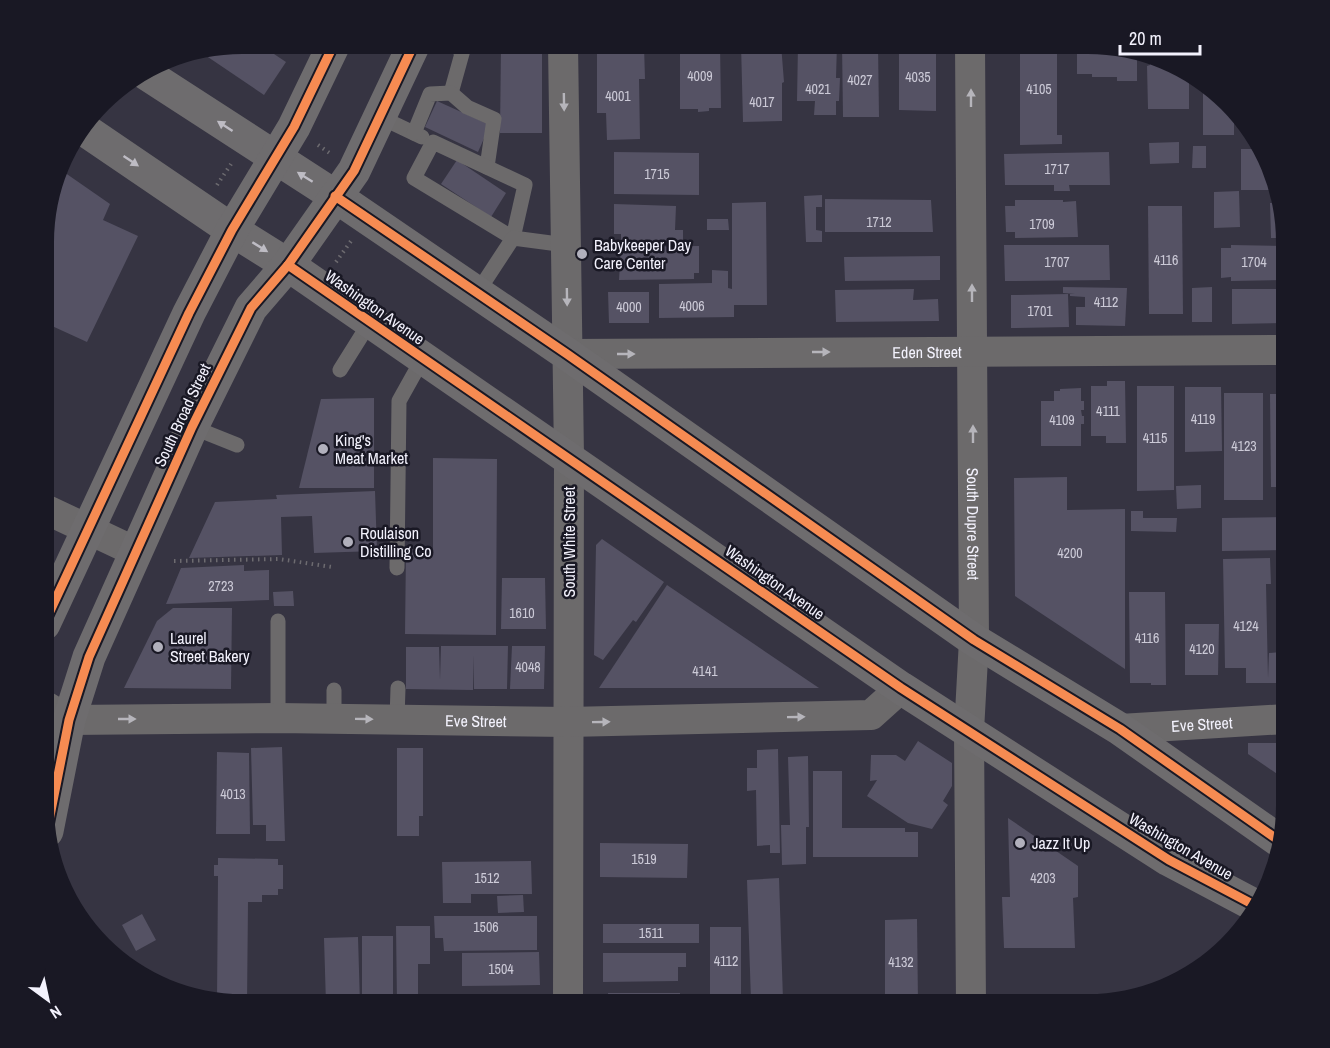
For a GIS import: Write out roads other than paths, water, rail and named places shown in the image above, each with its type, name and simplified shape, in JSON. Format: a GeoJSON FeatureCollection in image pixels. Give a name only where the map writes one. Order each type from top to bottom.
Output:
{"type":"FeatureCollection","features":[{"type":"Feature","properties":{"kind":"street"},"geometry":{"type":"LineString","coordinates":[[54,602],[189,313],[232,230],[298,120],[329,54]]}},
{"type":"Feature","properties":{"kind":"street","name":"South Broad Street"},"geometry":{"type":"LineString","coordinates":[[54,748],[57,712],[89,657],[192,427],[251,308],[288,265],[354,171],[409,54]]}},
{"type":"Feature","properties":{"kind":"street","name":"South White Street"},"geometry":{"type":"LineString","coordinates":[[563,54],[569,457],[568,994]]}},
{"type":"Feature","properties":{"kind":"street","name":"South Dupre Street"},"geometry":{"type":"LineString","coordinates":[[970,54],[975,640],[969,731],[971,994]]}},
{"type":"Feature","properties":{"kind":"street"},"geometry":{"type":"LineString","coordinates":[[151,77],[335,196],[567,354],[975,640],[1120,729],[1273,836]]}},
{"type":"Feature","properties":{"kind":"street","name":"Washington Avenue"},"geometry":{"type":"LineString","coordinates":[[90,133],[232,230],[288,265],[569,457],[901,688],[1169,860],[1249,902]]}},
{"type":"Feature","properties":{"kind":"street","name":"Eden Street"},"geometry":{"type":"LineString","coordinates":[[567,354],[1276,350]]}},
{"type":"Feature","properties":{"kind":"street"},"geometry":{"type":"LineString","coordinates":[[54,513],[136,552]]}},
{"type":"Feature","properties":{"kind":"street","name":"Eve Street"},"geometry":{"type":"LineString","coordinates":[[57,712],[278,718],[334,704],[397,719],[568,722],[870,715],[901,688]]}},
{"type":"Feature","properties":{"kind":"street","name":"Eve Street"},"geometry":{"type":"LineString","coordinates":[[1120,729],[1276,720]]}},
{"type":"Feature","properties":{"kind":"lane"},"geometry":{"type":"LineString","coordinates":[[451,93],[462,54]]}},
{"type":"Feature","properties":{"kind":"lane"},"geometry":{"type":"LineString","coordinates":[[414,133],[430,94],[451,93]]}},
{"type":"Feature","properties":{"kind":"lane"},"geometry":{"type":"LineString","coordinates":[[451,93],[466,110],[494,119],[487,167]]}},
{"type":"Feature","properties":{"kind":"lane"},"geometry":{"type":"LineString","coordinates":[[380,117],[433,142],[450,145],[487,167],[525,185],[513,238],[477,293]]}},
{"type":"Feature","properties":{"kind":"lane"},"geometry":{"type":"LineString","coordinates":[[433,142],[414,178],[513,238],[566,245]]}},
{"type":"Feature","properties":{"kind":"lane"},"geometry":{"type":"LineString","coordinates":[[340,370],[370,322]]}},
{"type":"Feature","properties":{"kind":"lane"},"geometry":{"type":"LineString","coordinates":[[396,568],[399,401],[423,358]]}},
{"type":"Feature","properties":{"kind":"lane"},"geometry":{"type":"LineString","coordinates":[[192,427],[237,446]]}},
{"type":"Feature","properties":{"kind":"lane"},"geometry":{"type":"LineString","coordinates":[[278,621],[278,718]]}},
{"type":"Feature","properties":{"kind":"lane"},"geometry":{"type":"LineString","coordinates":[[397,719],[398,688]]}},
{"type":"Feature","properties":{"kind":"place","name":"Babykeeper Day Care Center"},"geometry":{"type":"Point","coordinates":[582,254]}},
{"type":"Feature","properties":{"kind":"place","name":"King's Meat Market"},"geometry":{"type":"Point","coordinates":[323,449]}},
{"type":"Feature","properties":{"kind":"place","name":"Roulaison Distilling Co"},"geometry":{"type":"Point","coordinates":[348,542]}},
{"type":"Feature","properties":{"kind":"place","name":"Laurel Street Bakery"},"geometry":{"type":"Point","coordinates":[158,647]}},
{"type":"Feature","properties":{"kind":"place","name":"Jazz It Up"},"geometry":{"type":"Point","coordinates":[1020,843]}}]}
